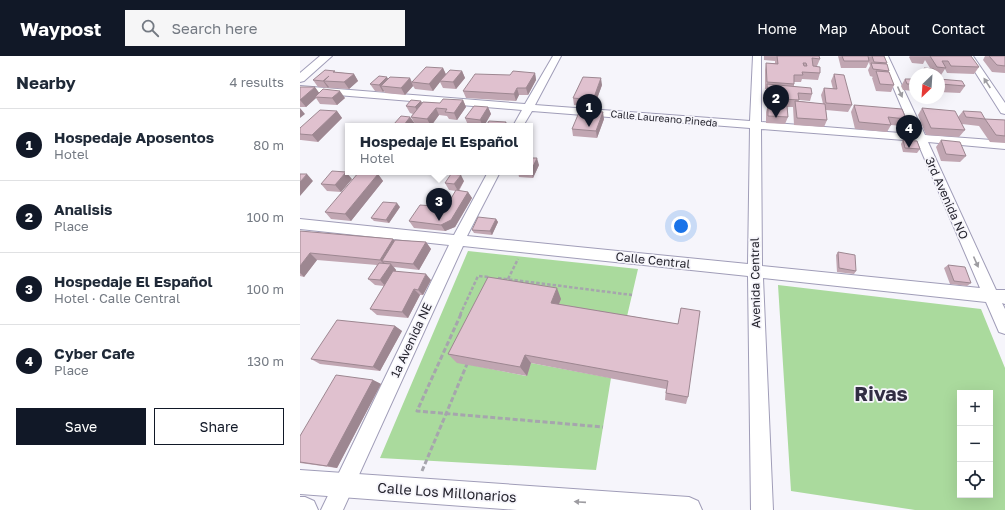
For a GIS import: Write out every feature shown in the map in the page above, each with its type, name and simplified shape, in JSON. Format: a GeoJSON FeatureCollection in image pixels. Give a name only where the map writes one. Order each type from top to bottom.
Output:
{"type":"FeatureCollection","features":[{"type":"Feature","properties":{"kind":"street"},"geometry":{"type":"LineString","coordinates":[[300,79],[327,56]]}},
{"type":"Feature","properties":{"kind":"street"},"geometry":{"type":"LineString","coordinates":[[520,123],[557,56]]}},
{"type":"Feature","properties":{"kind":"street","name":"Avenida Central"},"geometry":{"type":"LineString","coordinates":[[757,56],[754,126],[755,271],[762,510]]}},
{"type":"Feature","properties":{"kind":"street","name":"3rd Avenida NO"},"geometry":{"type":"LineString","coordinates":[[884,56],[921,139],[998,296],[1005,327]]}},
{"type":"Feature","properties":{"kind":"street"},"geometry":{"type":"LineString","coordinates":[[969,56],[1005,110]]}},
{"type":"Feature","properties":{"kind":"street","name":"Calle Laureano Pineda"},"geometry":{"type":"LineString","coordinates":[[300,89],[1005,145]]}},
{"type":"Feature","properties":{"kind":"street","name":"1a Avenida NE"},"geometry":{"type":"LineString","coordinates":[[332,510],[458,241],[492,175]]}},
{"type":"Feature","properties":{"kind":"street","name":"Calle Central"},"geometry":{"type":"LineString","coordinates":[[300,224],[998,296]]}},
{"type":"Feature","properties":{"kind":"street","name":"Calle Los Millonarios"},"geometry":{"type":"LineString","coordinates":[[300,482],[689,510]]}},
{"type":"Feature","properties":{"kind":"street"},"geometry":{"type":"LineString","coordinates":[[300,510],[305,510]]}},
{"type":"Feature","properties":{"kind":"path"},"geometry":{"type":"LineString","coordinates":[[506,284],[525,247]]}},
{"type":"Feature","properties":{"kind":"path"},"geometry":{"type":"LineString","coordinates":[[603,427],[418,411],[478,276],[632,295]]}},
{"type":"Feature","properties":{"kind":"path"},"geometry":{"type":"LineString","coordinates":[[414,490],[467,364]]}},
{"type":"Feature","properties":{"kind":"green space"},"geometry":{"type":"Polygon","coordinates":[[[468,251],[638,269],[625,325],[555,313],[560,299],[457,362],[526,376],[531,363],[611,378],[596,470],[380,458],[468,251]]]}},
{"type":"Feature","properties":{"kind":"green space"},"geometry":{"type":"Polygon","coordinates":[[[778,285],[981,309],[1005,368],[1005,510],[915,510],[791,491],[778,285]]]}},
{"type":"Feature","properties":{"kind":"building"},"geometry":{"type":"Polygon","coordinates":[[[777,56],[819,56],[820,59],[812,58],[813,66],[820,67],[820,73],[802,72],[803,75],[794,75],[794,84],[767,82],[766,63],[778,64],[777,56]]]}},
{"type":"Feature","properties":{"kind":"building"},"geometry":{"type":"Polygon","coordinates":[[[842,56],[868,56],[869,61],[844,61],[842,56]]]}},
{"type":"Feature","properties":{"kind":"building"},"geometry":{"type":"Polygon","coordinates":[[[872,56],[884,56],[887,63],[874,62],[872,56]]]}},
{"type":"Feature","properties":{"kind":"building"},"geometry":{"type":"Polygon","coordinates":[[[930,56],[971,56],[979,67],[951,66],[948,61],[942,61],[946,68],[937,67],[930,56]]]}},
{"type":"Feature","properties":{"kind":"building"},"geometry":{"type":"Polygon","coordinates":[[[989,56],[1005,56],[1005,66],[997,65],[989,56]]]}},
{"type":"Feature","properties":{"kind":"building"},"geometry":{"type":"Polygon","coordinates":[[[871,63],[887,64],[889,71],[873,69],[871,63]]]}},
{"type":"Feature","properties":{"kind":"building"},"geometry":{"type":"Polygon","coordinates":[[[426,67],[443,68],[429,84],[412,82],[426,67]]]}},
{"type":"Feature","properties":{"kind":"building"},"geometry":{"type":"Polygon","coordinates":[[[325,70],[354,74],[344,82],[324,81],[329,76],[323,81],[313,80],[325,70]]]}},
{"type":"Feature","properties":{"kind":"building"},"geometry":{"type":"Polygon","coordinates":[[[450,70],[462,71],[453,82],[440,81],[450,70]]]}},
{"type":"Feature","properties":{"kind":"building"},"geometry":{"type":"Polygon","coordinates":[[[513,71],[535,73],[526,88],[517,88],[514,94],[463,91],[475,74],[510,75],[513,71]]]}},
{"type":"Feature","properties":{"kind":"building"},"geometry":{"type":"Polygon","coordinates":[[[876,71],[889,72],[894,85],[880,84],[876,71]]]}},
{"type":"Feature","properties":{"kind":"building"},"geometry":{"type":"Polygon","coordinates":[[[834,74],[844,75],[852,105],[826,103],[824,88],[837,89],[834,74]]]}},
{"type":"Feature","properties":{"kind":"building"},"geometry":{"type":"Polygon","coordinates":[[[379,76],[387,77],[379,85],[370,84],[379,76]]]}},
{"type":"Feature","properties":{"kind":"building"},"geometry":{"type":"Polygon","coordinates":[[[390,77],[410,78],[401,88],[381,86],[390,77]]]}},
{"type":"Feature","properties":{"kind":"building"},"geometry":{"type":"Polygon","coordinates":[[[583,77],[601,78],[593,100],[573,98],[583,77]]]}},
{"type":"Feature","properties":{"kind":"building"},"geometry":{"type":"Polygon","coordinates":[[[905,79],[909,79],[909,84],[907,84],[905,79]]]}},
{"type":"Feature","properties":{"kind":"building"},"geometry":{"type":"Polygon","coordinates":[[[945,80],[962,81],[965,86],[945,84],[945,80]]]}},
{"type":"Feature","properties":{"kind":"building"},"geometry":{"type":"Polygon","coordinates":[[[767,84],[811,88],[812,94],[798,93],[799,100],[768,98],[767,84]]]}},
{"type":"Feature","properties":{"kind":"building"},"geometry":{"type":"Polygon","coordinates":[[[300,87],[315,87],[300,100],[300,87]]]}},
{"type":"Feature","properties":{"kind":"building"},"geometry":{"type":"Polygon","coordinates":[[[323,89],[340,91],[332,98],[315,97],[323,89]]]}},
{"type":"Feature","properties":{"kind":"building"},"geometry":{"type":"Polygon","coordinates":[[[443,99],[463,100],[454,113],[445,112],[447,109],[436,108],[427,119],[411,117],[423,102],[440,103],[443,99]]]}},
{"type":"Feature","properties":{"kind":"building"},"geometry":{"type":"Polygon","coordinates":[[[411,100],[421,101],[415,107],[406,106],[411,100]]]}},
{"type":"Feature","properties":{"kind":"building"},"geometry":{"type":"Polygon","coordinates":[[[795,101],[825,104],[827,120],[797,118],[795,101]]]}},
{"type":"Feature","properties":{"kind":"building"},"geometry":{"type":"Polygon","coordinates":[[[768,105],[787,106],[788,117],[768,116],[768,105]]]}},
{"type":"Feature","properties":{"kind":"building"},"geometry":{"type":"Polygon","coordinates":[[[854,105],[902,109],[906,119],[888,117],[891,125],[859,122],[854,105]]]}},
{"type":"Feature","properties":{"kind":"building"},"geometry":{"type":"Polygon","coordinates":[[[474,106],[488,107],[480,120],[465,118],[474,106]]]}},
{"type":"Feature","properties":{"kind":"building"},"geometry":{"type":"Polygon","coordinates":[[[922,108],[955,111],[965,130],[931,128],[922,108]]]}},
{"type":"Feature","properties":{"kind":"building"},"geometry":{"type":"Polygon","coordinates":[[[320,110],[337,111],[312,135],[300,134],[300,128],[320,110]]]}},
{"type":"Feature","properties":{"kind":"building"},"geometry":{"type":"Polygon","coordinates":[[[580,110],[603,112],[596,131],[572,129],[580,110]]]}},
{"type":"Feature","properties":{"kind":"building"},"geometry":{"type":"Polygon","coordinates":[[[963,111],[981,112],[985,119],[966,117],[963,111]]]}},
{"type":"Feature","properties":{"kind":"building"},"geometry":{"type":"Polygon","coordinates":[[[401,116],[410,117],[406,123],[395,123],[401,116]]]}},
{"type":"Feature","properties":{"kind":"building"},"geometry":{"type":"Polygon","coordinates":[[[985,119],[1005,120],[1005,136],[996,135],[985,119]]]}},
{"type":"Feature","properties":{"kind":"building"},"geometry":{"type":"Polygon","coordinates":[[[489,121],[506,122],[506,123],[488,123],[489,121]]]}},
{"type":"Feature","properties":{"kind":"building"},"geometry":{"type":"Polygon","coordinates":[[[903,140],[917,141],[920,149],[905,148],[903,140]]]}},
{"type":"Feature","properties":{"kind":"building"},"geometry":{"type":"Polygon","coordinates":[[[941,140],[960,142],[966,156],[946,154],[941,140]]]}},
{"type":"Feature","properties":{"kind":"building"},"geometry":{"type":"Polygon","coordinates":[[[533,158],[537,158],[533,167],[533,158]]]}},
{"type":"Feature","properties":{"kind":"building"},"geometry":{"type":"Polygon","coordinates":[[[332,171],[345,172],[335,185],[321,184],[332,171]]]}},
{"type":"Feature","properties":{"kind":"building"},"geometry":{"type":"Polygon","coordinates":[[[300,174],[307,174],[300,182],[300,174]]]}},
{"type":"Feature","properties":{"kind":"building"},"geometry":{"type":"Polygon","coordinates":[[[356,175],[377,175],[345,214],[325,212],[356,175]]]}},
{"type":"Feature","properties":{"kind":"building"},"geometry":{"type":"Polygon","coordinates":[[[450,175],[461,175],[454,184],[445,183],[450,175]]]}},
{"type":"Feature","properties":{"kind":"building"},"geometry":{"type":"Polygon","coordinates":[[[456,190],[468,192],[451,220],[441,225],[409,221],[420,205],[446,207],[456,190]]]}},
{"type":"Feature","properties":{"kind":"building"},"geometry":{"type":"Polygon","coordinates":[[[383,202],[397,203],[386,220],[371,218],[383,202]]]}},
{"type":"Feature","properties":{"kind":"building"},"geometry":{"type":"Polygon","coordinates":[[[478,217],[496,219],[490,231],[472,230],[478,217]]]}},
{"type":"Feature","properties":{"kind":"building"},"geometry":{"type":"Polygon","coordinates":[[[300,231],[393,239],[380,260],[310,253],[300,266],[300,231]]]}},
{"type":"Feature","properties":{"kind":"building"},"geometry":{"type":"Polygon","coordinates":[[[395,240],[426,242],[413,264],[382,261],[395,240]]]}},
{"type":"Feature","properties":{"kind":"building"},"geometry":{"type":"Polygon","coordinates":[[[838,252],[855,255],[856,271],[839,268],[838,252]]]}},
{"type":"Feature","properties":{"kind":"building"},"geometry":{"type":"Polygon","coordinates":[[[379,263],[391,264],[380,280],[368,279],[379,263]]]}},
{"type":"Feature","properties":{"kind":"building"},"geometry":{"type":"Polygon","coordinates":[[[948,265],[965,267],[971,283],[954,281],[948,265]]]}},
{"type":"Feature","properties":{"kind":"building"},"geometry":{"type":"Polygon","coordinates":[[[393,271],[426,274],[418,290],[414,289],[402,312],[370,309],[393,271]]]}},
{"type":"Feature","properties":{"kind":"building"},"geometry":{"type":"Polygon","coordinates":[[[488,277],[557,288],[551,303],[678,324],[681,308],[700,311],[688,397],[666,393],[668,381],[525,355],[520,367],[448,354],[488,277]]]}},
{"type":"Feature","properties":{"kind":"building"},"geometry":{"type":"Polygon","coordinates":[[[337,320],[395,326],[373,367],[311,359],[337,320]]]}},
{"type":"Feature","properties":{"kind":"building"},"geometry":{"type":"Polygon","coordinates":[[[336,375],[373,380],[327,466],[300,462],[300,436],[336,375]]]}},
{"type":"Feature","properties":{"kind":"place","name":"Analisis"},"geometry":{"type":"Point","coordinates":[776,118]}},
{"type":"Feature","properties":{"kind":"place","name":"Hospedaje Aposentos"},"geometry":{"type":"Point","coordinates":[589,127]}},
{"type":"Feature","properties":{"kind":"place","name":"Cyber Cafe"},"geometry":{"type":"Point","coordinates":[909,148]}},
{"type":"Feature","properties":{"kind":"place","name":"Hospedaje El Español"},"geometry":{"type":"Point","coordinates":[439,221]}},
{"type":"Feature","properties":{"kind":"district","name":"Rivas"},"geometry":{"type":"Point","coordinates":[881,393]}}]}
